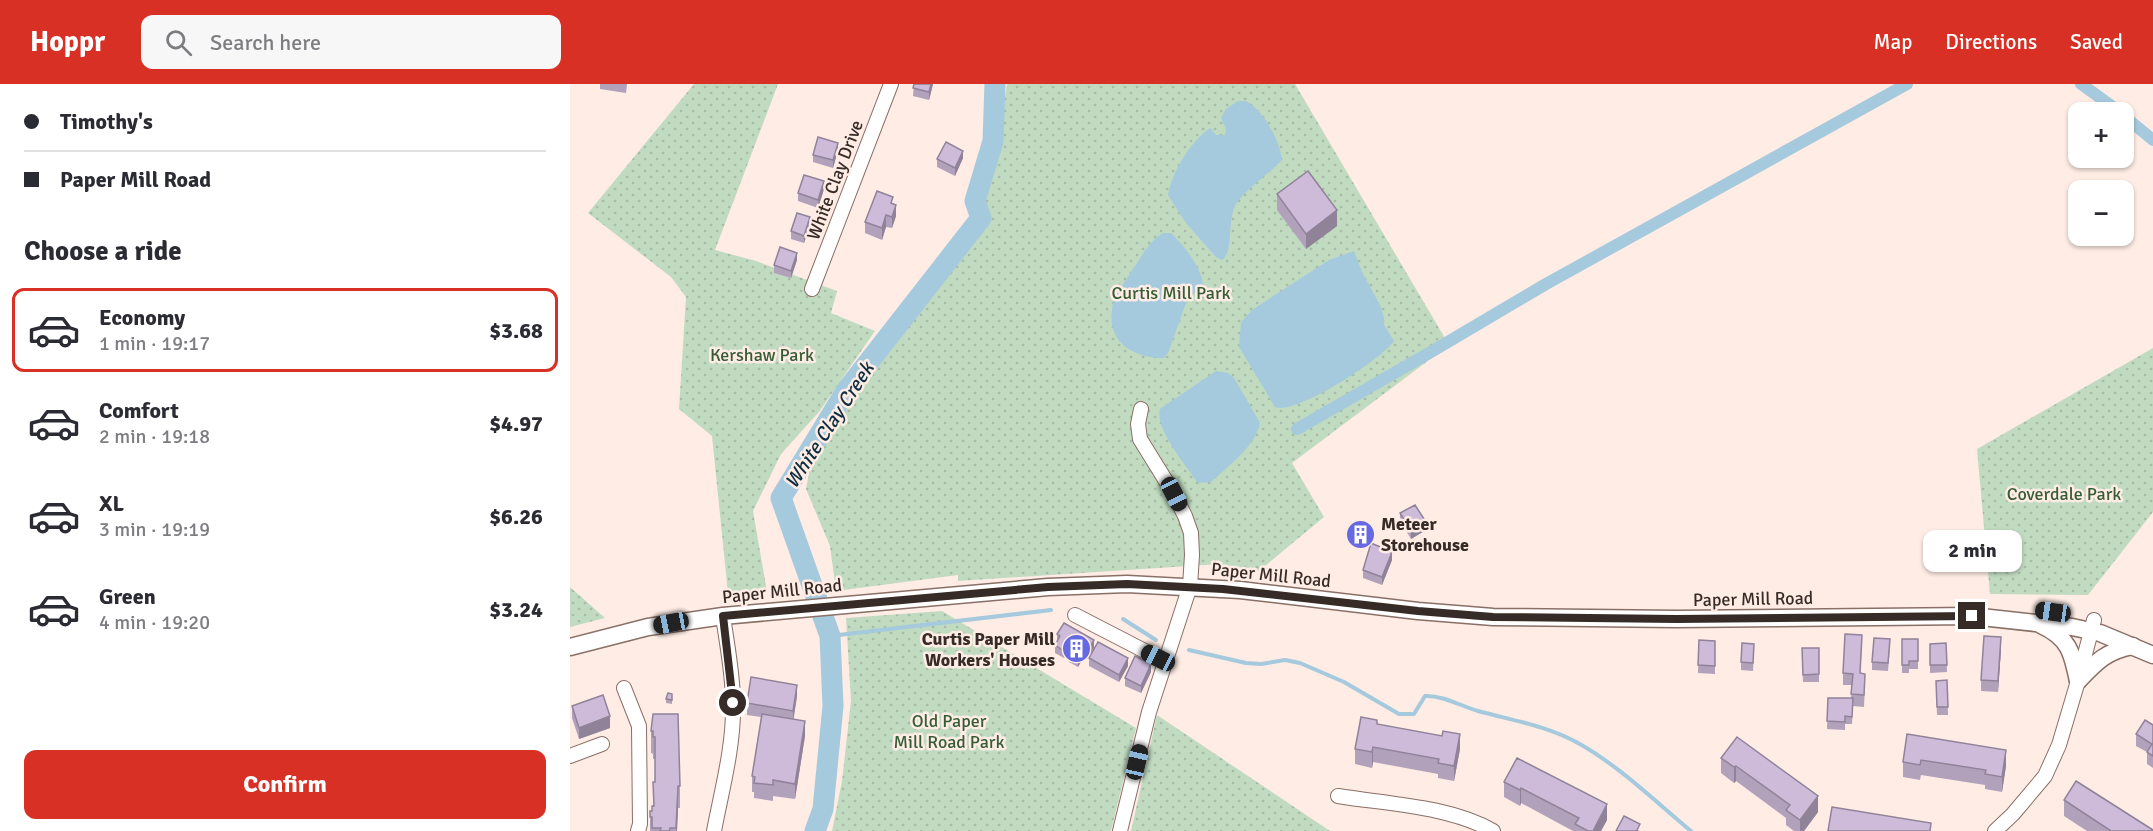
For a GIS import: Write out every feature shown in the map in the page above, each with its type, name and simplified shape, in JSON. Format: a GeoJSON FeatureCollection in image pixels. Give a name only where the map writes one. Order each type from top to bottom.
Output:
{"type":"FeatureCollection","features":[{"type":"Feature","properties":{"kind":"main road","name":"Paper Mill Road"},"geometry":{"type":"LineString","coordinates":[[570,647],[648,627],[770,610],[1073,586],[1127,584],[1190,586],[1493,617],[1677,619],[1972,616],[1983,619],[2093,625],[2153,655]]}},
{"type":"Feature","properties":{"kind":"main road","name":"Paper Mill Road"},"geometry":{"type":"LineString","coordinates":[[1972,616],[1984,609],[2033,609],[2153,642]]}},
{"type":"Feature","properties":{"kind":"main road"},"geometry":{"type":"LineString","coordinates":[[2032,621],[2055,632],[2067,644],[2074,661],[2078,681]]}},
{"type":"Feature","properties":{"kind":"main road"},"geometry":{"type":"LineString","coordinates":[[2078,681],[2100,658],[2119,648],[2133,646]]}},
{"type":"Feature","properties":{"kind":"street","name":"White Clay Drive"},"geometry":{"type":"LineString","coordinates":[[812,289],[891,84]]}},
{"type":"Feature","properties":{"kind":"street"},"geometry":{"type":"LineString","coordinates":[[1120,831],[1146,725],[1190,586],[1191,533],[1174,494],[1140,439],[1138,424],[1141,409]]}},
{"type":"Feature","properties":{"kind":"street"},"geometry":{"type":"LineString","coordinates":[[1075,615],[1166,662]]}},
{"type":"Feature","properties":{"kind":"street"},"geometry":{"type":"LineString","coordinates":[[714,831],[729,753],[733,718],[732,688],[723,616]]}},
{"type":"Feature","properties":{"kind":"street"},"geometry":{"type":"LineString","coordinates":[[1995,831],[2013,814],[2045,776],[2059,745],[2093,625]]}},
{"type":"Feature","properties":{"kind":"street"},"geometry":{"type":"LineString","coordinates":[[624,688],[639,726],[640,824],[638,831]]}},
{"type":"Feature","properties":{"kind":"street"},"geometry":{"type":"LineString","coordinates":[[570,756],[602,744]]}},
{"type":"Feature","properties":{"kind":"street"},"geometry":{"type":"LineString","coordinates":[[1338,796],[1446,813],[1466,818],[1493,831]]}},
{"type":"Feature","properties":{"kind":"green space","name":"Kershaw Park"},"geometry":{"type":"Polygon","coordinates":[[[694,84],[778,84],[715,250],[756,261],[837,291],[831,313],[875,331],[819,412],[781,454],[753,511],[767,592],[728,593],[712,436],[679,409],[686,297],[671,277],[588,213],[694,84]]]}},
{"type":"Feature","properties":{"kind":"green space","name":"Curtis Mill Park"},"geometry":{"type":"Polygon","coordinates":[[[1007,84],[1295,84],[1449,345],[1292,463],[1324,517],[1259,571],[1220,564],[958,581],[958,575],[836,591],[830,546],[806,489],[816,436],[923,299],[947,266],[971,224],[990,187],[1007,84]]]}},
{"type":"Feature","properties":{"kind":"green space","name":"Coverdale Park"},"geometry":{"type":"Polygon","coordinates":[[[2153,348],[2153,512],[2088,595],[1990,594],[1977,449],[2153,348]]]}},
{"type":"Feature","properties":{"kind":"green space"},"geometry":{"type":"Polygon","coordinates":[[[570,587],[605,618],[570,627],[570,587]]]}},
{"type":"Feature","properties":{"kind":"green space","name":"Old Paper Mill Road Park"},"geometry":{"type":"Polygon","coordinates":[[[942,611],[1136,728],[1111,831],[832,831],[842,781],[851,701],[846,618],[942,611]]]}},
{"type":"Feature","properties":{"kind":"green space"},"geometry":{"type":"Polygon","coordinates":[[[1157,715],[1330,831],[1131,831],[1157,715]]]}},
{"type":"Feature","properties":{"kind":"water"},"geometry":{"type":"Polygon","coordinates":[[[1238,101],[1246,101],[1265,119],[1274,135],[1282,160],[1235,206],[1228,250],[1222,260],[1216,257],[1186,223],[1168,195],[1178,167],[1189,149],[1210,128],[1216,135],[1225,135],[1226,129],[1221,118],[1226,109],[1238,101]]]}},
{"type":"Feature","properties":{"kind":"water"},"geometry":{"type":"Polygon","coordinates":[[[1163,233],[1171,233],[1186,250],[1199,271],[1203,285],[1187,300],[1168,353],[1164,358],[1143,355],[1125,346],[1118,339],[1112,321],[1113,304],[1120,290],[1149,245],[1163,233]]]}},
{"type":"Feature","properties":{"kind":"water"},"geometry":{"type":"Polygon","coordinates":[[[1354,251],[1362,272],[1380,305],[1384,325],[1394,341],[1373,360],[1338,384],[1300,403],[1275,407],[1239,347],[1241,322],[1252,310],[1329,260],[1354,251]]]}},
{"type":"Feature","properties":{"kind":"water"},"geometry":{"type":"Polygon","coordinates":[[[1216,371],[1228,373],[1234,378],[1260,423],[1253,440],[1233,463],[1211,482],[1198,483],[1166,437],[1159,417],[1160,409],[1216,371]]]}},
{"type":"Feature","properties":{"kind":"building"},"geometry":{"type":"Polygon","coordinates":[[[914,84],[931,84],[929,92],[913,88],[914,84]]]}},
{"type":"Feature","properties":{"kind":"building"},"geometry":{"type":"Polygon","coordinates":[[[818,137],[838,143],[833,160],[813,155],[818,137]]]}},
{"type":"Feature","properties":{"kind":"building"},"geometry":{"type":"Polygon","coordinates":[[[946,142],[963,151],[955,168],[937,159],[946,142]]]}},
{"type":"Feature","properties":{"kind":"building"},"geometry":{"type":"Polygon","coordinates":[[[1308,171],[1337,210],[1306,234],[1277,194],[1308,171]]]}},
{"type":"Feature","properties":{"kind":"building"},"geometry":{"type":"Polygon","coordinates":[[[804,175],[824,181],[818,200],[798,193],[804,175]]]}},
{"type":"Feature","properties":{"kind":"building"},"geometry":{"type":"Polygon","coordinates":[[[877,191],[893,197],[891,203],[896,205],[892,217],[886,215],[882,228],[865,222],[877,191]]]}},
{"type":"Feature","properties":{"kind":"building"},"geometry":{"type":"Polygon","coordinates":[[[797,213],[810,217],[804,236],[791,231],[797,213]]]}},
{"type":"Feature","properties":{"kind":"building"},"geometry":{"type":"Polygon","coordinates":[[[780,247],[797,253],[791,271],[774,265],[780,247]]]}},
{"type":"Feature","properties":{"kind":"building"},"geometry":{"type":"Polygon","coordinates":[[[1415,505],[1426,522],[1411,531],[1400,513],[1415,505]]]}},
{"type":"Feature","properties":{"kind":"building","name":"Meteer Storehouse"},"geometry":{"type":"Polygon","coordinates":[[[1364,521],[1369,532],[1356,539],[1351,528],[1364,521]]]}},
{"type":"Feature","properties":{"kind":"building"},"geometry":{"type":"Polygon","coordinates":[[[1371,543],[1392,552],[1382,577],[1363,570],[1371,543]]]}},
{"type":"Feature","properties":{"kind":"building"},"geometry":{"type":"Polygon","coordinates":[[[1064,623],[1094,640],[1087,651],[1083,650],[1078,659],[1069,654],[1075,645],[1069,641],[1064,651],[1055,645],[1060,636],[1057,634],[1064,623]]]}},
{"type":"Feature","properties":{"kind":"building"},"geometry":{"type":"Polygon","coordinates":[[[1845,634],[1862,635],[1860,673],[1865,674],[1864,695],[1851,694],[1853,674],[1843,673],[1845,634]]]}},
{"type":"Feature","properties":{"kind":"building"},"geometry":{"type":"Polygon","coordinates":[[[1984,636],[2001,637],[1998,681],[1981,680],[1984,636]]]}},
{"type":"Feature","properties":{"kind":"building"},"geometry":{"type":"Polygon","coordinates":[[[1874,638],[1890,639],[1888,663],[1872,662],[1874,638]]]}},
{"type":"Feature","properties":{"kind":"building"},"geometry":{"type":"Polygon","coordinates":[[[1902,639],[1918,639],[1918,661],[1909,661],[1909,665],[1902,665],[1902,639]]]}},
{"type":"Feature","properties":{"kind":"building"},"geometry":{"type":"Polygon","coordinates":[[[1699,640],[1715,641],[1715,666],[1698,665],[1699,640]]]}},
{"type":"Feature","properties":{"kind":"building"},"geometry":{"type":"Polygon","coordinates":[[[1098,642],[1128,658],[1119,675],[1089,658],[1098,642]]]}},
{"type":"Feature","properties":{"kind":"building"},"geometry":{"type":"Polygon","coordinates":[[[1742,643],[1754,644],[1753,663],[1741,662],[1742,643]]]}},
{"type":"Feature","properties":{"kind":"building"},"geometry":{"type":"Polygon","coordinates":[[[1946,643],[1947,665],[1930,665],[1930,644],[1946,643]]]}},
{"type":"Feature","properties":{"kind":"building"},"geometry":{"type":"Polygon","coordinates":[[[1802,648],[1819,648],[1819,674],[1803,675],[1802,648]]]}},
{"type":"Feature","properties":{"kind":"building"},"geometry":{"type":"Polygon","coordinates":[[[1135,656],[1151,664],[1141,686],[1125,678],[1135,656]]]}},
{"type":"Feature","properties":{"kind":"building"},"geometry":{"type":"Polygon","coordinates":[[[751,677],[797,685],[793,711],[747,703],[751,677]]]}},
{"type":"Feature","properties":{"kind":"building"},"geometry":{"type":"Polygon","coordinates":[[[1947,680],[1948,707],[1937,707],[1936,681],[1947,680]]]}},
{"type":"Feature","properties":{"kind":"building"},"geometry":{"type":"Polygon","coordinates":[[[668,693],[672,694],[672,700],[666,699],[668,693]]]}},
{"type":"Feature","properties":{"kind":"building"},"geometry":{"type":"Polygon","coordinates":[[[603,695],[610,716],[579,728],[572,706],[603,695]]]}},
{"type":"Feature","properties":{"kind":"building"},"geometry":{"type":"Polygon","coordinates":[[[1828,698],[1853,698],[1852,717],[1845,716],[1845,722],[1827,721],[1828,698]]]}},
{"type":"Feature","properties":{"kind":"building"},"geometry":{"type":"Polygon","coordinates":[[[653,714],[678,714],[680,786],[678,786],[676,828],[670,828],[669,831],[652,828],[652,817],[650,817],[650,811],[654,806],[653,782],[655,782],[655,737],[651,731],[653,714]]]}},
{"type":"Feature","properties":{"kind":"building"},"geometry":{"type":"Polygon","coordinates":[[[762,714],[805,721],[795,784],[773,780],[773,785],[754,783],[755,777],[752,776],[762,714]]]}},
{"type":"Feature","properties":{"kind":"building"},"geometry":{"type":"Polygon","coordinates":[[[1361,717],[1377,720],[1377,724],[1442,736],[1443,731],[1460,734],[1454,766],[1438,763],[1439,759],[1373,747],[1372,752],[1355,749],[1361,717]]]}},
{"type":"Feature","properties":{"kind":"building"},"geometry":{"type":"Polygon","coordinates":[[[2145,720],[2153,725],[2153,756],[2147,752],[2152,744],[2136,734],[2145,720]]]}},
{"type":"Feature","properties":{"kind":"building"},"geometry":{"type":"Polygon","coordinates":[[[1907,734],[2006,750],[2002,777],[1985,774],[1986,770],[1921,760],[1920,765],[1903,762],[1907,734]]]}},
{"type":"Feature","properties":{"kind":"building"},"geometry":{"type":"Polygon","coordinates":[[[1737,737],[1818,796],[1800,820],[1786,810],[1790,805],[1736,766],[1734,767],[1721,758],[1737,737]]]}},
{"type":"Feature","properties":{"kind":"building"},"geometry":{"type":"Polygon","coordinates":[[[1517,758],[1607,804],[1593,831],[1588,831],[1575,824],[1579,818],[1521,788],[1520,790],[1504,782],[1517,758]]]}},
{"type":"Feature","properties":{"kind":"building"},"geometry":{"type":"Polygon","coordinates":[[[2076,781],[2153,831],[2111,831],[2064,800],[2076,781]]]}},
{"type":"Feature","properties":{"kind":"building"},"geometry":{"type":"Polygon","coordinates":[[[1832,807],[1931,823],[1930,831],[1828,831],[1832,807]]]}},
{"type":"Feature","properties":{"kind":"building"},"geometry":{"type":"Polygon","coordinates":[[[1624,816],[1640,824],[1638,831],[1616,831],[1624,816]]]}},
{"type":"Feature","properties":{"kind":"waterway","name":"White Clay Creek"},"geometry":{"type":"LineString","coordinates":[[815,831],[823,809],[833,706],[830,636],[781,498],[846,391],[981,218],[975,201],[993,141],[995,84]]}},
{"type":"Feature","properties":{"kind":"waterway"},"geometry":{"type":"LineString","coordinates":[[1297,429],[1546,284],[1907,84]]}},
{"type":"Feature","properties":{"kind":"waterway"},"geometry":{"type":"LineString","coordinates":[[2081,84],[2106,102]]}},
{"type":"Feature","properties":{"kind":"waterway"},"geometry":{"type":"LineString","coordinates":[[2134,124],[2153,140]]}},
{"type":"Feature","properties":{"kind":"waterway"},"geometry":{"type":"LineString","coordinates":[[830,636],[1051,610]]}},
{"type":"Feature","properties":{"kind":"waterway"},"geometry":{"type":"LineString","coordinates":[[1123,619],[1156,640]]}},
{"type":"Feature","properties":{"kind":"waterway"},"geometry":{"type":"LineString","coordinates":[[1189,650],[1246,663],[1261,664],[1285,660],[1300,663],[1344,682],[1399,714],[1414,714],[1425,696],[1431,696],[1554,732],[1578,743],[1608,762],[1691,831]]}},
{"type":"Feature","properties":{"kind":"place","name":"Meteer Storehouse"},"geometry":{"type":"Point","coordinates":[1360,534]}},
{"type":"Feature","properties":{"kind":"place","name":"Curtis Paper Mill Workers' Houses"},"geometry":{"type":"Point","coordinates":[1076,649]}},
{"type":"Feature","properties":{"kind":"route"},"geometry":{"type":"LineString","coordinates":[[733,703],[723,616],[770,610],[1060,586],[1127,584],[1190,586],[1493,617],[1677,619],[1972,616]]}}]}
